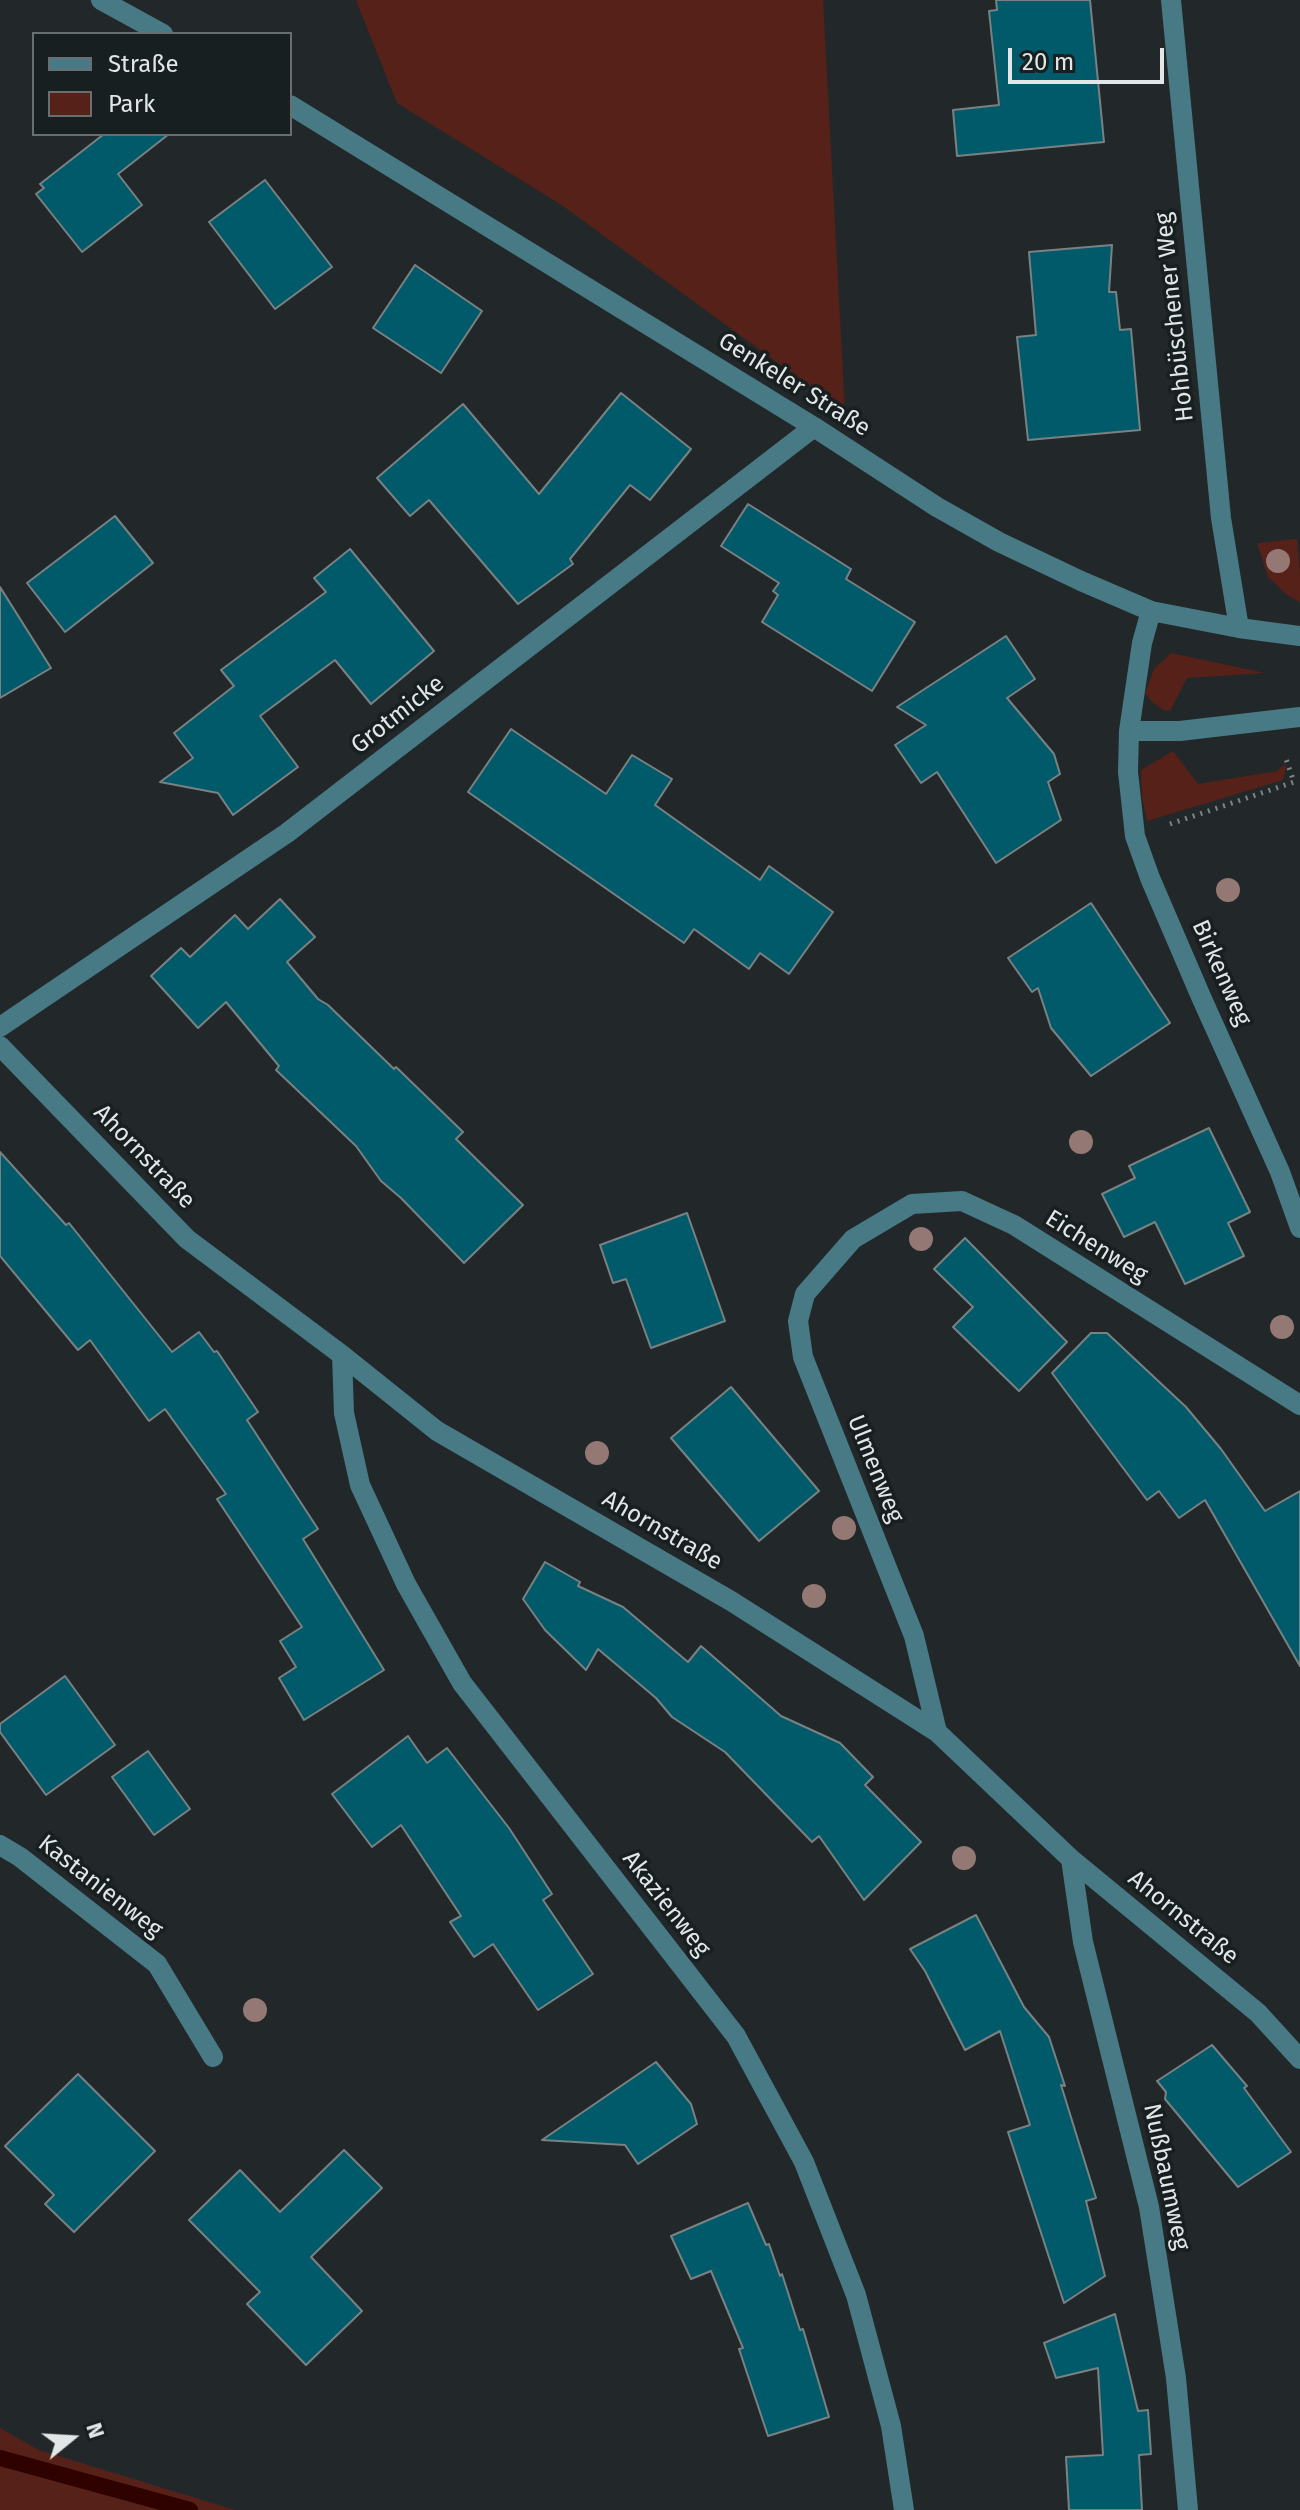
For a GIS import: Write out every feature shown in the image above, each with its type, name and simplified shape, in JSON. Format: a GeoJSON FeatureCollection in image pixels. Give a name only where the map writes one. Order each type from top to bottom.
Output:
{"type":"FeatureCollection","features":[{"type":"Feature","properties":{"kind":"street"},"geometry":{"type":"LineString","coordinates":[[101,0],[159,32]]}},
{"type":"Feature","properties":{"kind":"street","name":"Hohbüschener Weg"},"geometry":{"type":"LineString","coordinates":[[1171,0],[1221,518],[1239,628]]}},
{"type":"Feature","properties":{"kind":"street","name":"Genkeler Straße"},"geometry":{"type":"LineString","coordinates":[[292,106],[814,427],[937,507],[999,542],[1151,611],[1300,636]]}},
{"type":"Feature","properties":{"kind":"street","name":"Grotmicke"},"geometry":{"type":"LineString","coordinates":[[0,1027],[287,833],[814,427]]}},
{"type":"Feature","properties":{"kind":"street","name":"Birkenweg"},"geometry":{"type":"LineString","coordinates":[[1151,611],[1140,653],[1129,731],[1128,772],[1135,836],[1202,999],[1280,1172],[1300,1228]]}},
{"type":"Feature","properties":{"kind":"street"},"geometry":{"type":"LineString","coordinates":[[1129,731],[1180,731],[1300,717]]}},
{"type":"Feature","properties":{"kind":"street","name":"Ahornstraße"},"geometry":{"type":"LineString","coordinates":[[0,1046],[187,1239],[342,1355],[437,1431],[731,1601],[937,1732],[1071,1859],[1258,2013],[1300,2059]]}},
{"type":"Feature","properties":{"kind":"street","name":"Eichenweg"},"geometry":{"type":"LineString","coordinates":[[853,1239],[912,1204],[962,1201],[1014,1225],[1300,1405]]}},
{"type":"Feature","properties":{"kind":"street","name":"Ulmenweg"},"geometry":{"type":"LineString","coordinates":[[853,1239],[805,1294],[798,1321],[803,1357],[914,1636],[937,1732]]}},
{"type":"Feature","properties":{"kind":"street","name":"Akazienweg"},"geometry":{"type":"LineString","coordinates":[[342,1355],[344,1413],[360,1485],[406,1584],[462,1683],[736,2036],[804,2162],[856,2295],[891,2426],[904,2510]]}},
{"type":"Feature","properties":{"kind":"street","name":"Kastanienweg"},"geometry":{"type":"LineString","coordinates":[[0,1845],[20,1857],[157,1964],[213,2057]]}},
{"type":"Feature","properties":{"kind":"street","name":"Nußbaumweg"},"geometry":{"type":"LineString","coordinates":[[1071,1859],[1083,1942],[1149,2207],[1176,2378],[1188,2510]]}},
{"type":"Feature","properties":{"kind":"path"},"geometry":{"type":"LineString","coordinates":[[1135,836],[1294,782],[1282,746]]}},
{"type":"Feature","properties":{"kind":"green space"},"geometry":{"type":"Polygon","coordinates":[[[356,0],[823,0],[845,412],[563,206],[397,103],[356,0]]]}},
{"type":"Feature","properties":{"kind":"green space"},"geometry":{"type":"Polygon","coordinates":[[[1297,539],[1300,602],[1287,595],[1268,577],[1257,543],[1297,539]]]}},
{"type":"Feature","properties":{"kind":"green space"},"geometry":{"type":"Polygon","coordinates":[[[1171,653],[1265,673],[1187,678],[1170,711],[1163,710],[1145,693],[1154,669],[1171,653]]]}},
{"type":"Feature","properties":{"kind":"green space"},"geometry":{"type":"Polygon","coordinates":[[[1173,751],[1198,784],[1277,771],[1285,764],[1286,768],[1283,780],[1147,821],[1141,770],[1173,751]]]}},
{"type":"Feature","properties":{"kind":"green space"},"geometry":{"type":"Polygon","coordinates":[[[0,2428],[39,2450],[235,2510],[0,2510],[0,2428]]]}},
{"type":"Feature","properties":{"kind":"building"},"geometry":{"type":"Polygon","coordinates":[[[996,0],[1090,0],[1104,142],[957,156],[953,110],[999,105],[989,11],[997,10],[996,0]]]}},
{"type":"Feature","properties":{"kind":"building"},"geometry":{"type":"Polygon","coordinates":[[[101,136],[166,136],[118,174],[142,205],[82,252],[36,194],[44,188],[40,184],[101,136]]]}},
{"type":"Feature","properties":{"kind":"building"},"geometry":{"type":"Polygon","coordinates":[[[265,180],[332,267],[275,309],[209,222],[265,180]]]}},
{"type":"Feature","properties":{"kind":"building"},"geometry":{"type":"Polygon","coordinates":[[[1112,245],[1109,292],[1116,292],[1120,330],[1131,329],[1140,430],[1028,440],[1017,337],[1036,335],[1029,252],[1112,245]]]}},
{"type":"Feature","properties":{"kind":"building"},"geometry":{"type":"Polygon","coordinates":[[[415,265],[482,311],[441,373],[373,328],[415,265]]]}},
{"type":"Feature","properties":{"kind":"building"},"geometry":{"type":"Polygon","coordinates":[[[621,393],[691,449],[650,500],[630,485],[570,559],[573,564],[518,604],[429,500],[410,516],[377,478],[463,404],[539,494],[621,393]]]}},
{"type":"Feature","properties":{"kind":"building"},"geometry":{"type":"Polygon","coordinates":[[[748,504],[851,569],[846,579],[915,622],[872,691],[762,622],[778,595],[773,591],[779,583],[721,546],[748,504]]]}},
{"type":"Feature","properties":{"kind":"building"},"geometry":{"type":"Polygon","coordinates":[[[115,516],[153,563],[65,632],[27,583],[115,516]]]}},
{"type":"Feature","properties":{"kind":"building"},"geometry":{"type":"Polygon","coordinates":[[[350,549],[434,651],[371,704],[335,660],[260,716],[298,767],[233,815],[218,793],[160,782],[193,758],[174,733],[234,686],[221,670],[326,592],[314,578],[350,549]]]}},
{"type":"Feature","properties":{"kind":"building"},"geometry":{"type":"Polygon","coordinates":[[[0,587],[51,668],[0,698],[0,587]]]}},
{"type":"Feature","properties":{"kind":"building"},"geometry":{"type":"Polygon","coordinates":[[[1006,636],[1035,679],[1007,698],[1054,754],[1060,774],[1048,782],[1061,820],[996,863],[937,772],[921,783],[895,745],[926,725],[897,707],[1006,636]]]}},
{"type":"Feature","properties":{"kind":"building"},"geometry":{"type":"Polygon","coordinates":[[[511,729],[606,794],[632,755],[672,779],[655,805],[760,880],[769,866],[833,912],[789,974],[760,953],[749,969],[694,929],[684,943],[468,792],[511,729]]]}},
{"type":"Feature","properties":{"kind":"building"},"geometry":{"type":"Polygon","coordinates":[[[280,899],[315,937],[287,962],[318,999],[394,1069],[396,1067],[463,1132],[456,1139],[523,1205],[464,1263],[381,1181],[356,1146],[276,1070],[279,1066],[226,1002],[198,1028],[151,976],[181,948],[190,957],[235,915],[248,929],[280,899]]]}},
{"type":"Feature","properties":{"kind":"building"},"geometry":{"type":"Polygon","coordinates":[[[1091,903],[1170,1023],[1091,1076],[1051,1028],[1038,988],[1032,992],[1008,958],[1091,903]]]}},
{"type":"Feature","properties":{"kind":"building"},"geometry":{"type":"Polygon","coordinates":[[[1209,1128],[1250,1212],[1228,1223],[1244,1256],[1185,1284],[1155,1222],[1124,1237],[1102,1194],[1135,1178],[1129,1166],[1209,1128]]]}},
{"type":"Feature","properties":{"kind":"building"},"geometry":{"type":"Polygon","coordinates":[[[0,1152],[66,1225],[69,1223],[172,1352],[199,1332],[214,1352],[217,1351],[258,1412],[247,1420],[318,1529],[303,1539],[384,1670],[304,1720],[279,1678],[296,1667],[280,1641],[302,1627],[217,1499],[226,1494],[165,1409],[149,1421],[90,1340],[78,1350],[0,1256],[0,1152]]]}},
{"type":"Feature","properties":{"kind":"building"},"geometry":{"type":"Polygon","coordinates":[[[687,1213],[725,1321],[651,1348],[626,1279],[613,1283],[600,1245],[687,1213]]]}},
{"type":"Feature","properties":{"kind":"building"},"geometry":{"type":"Polygon","coordinates":[[[965,1238],[1067,1342],[1019,1391],[953,1327],[973,1307],[934,1269],[965,1238]]]}},
{"type":"Feature","properties":{"kind":"building"},"geometry":{"type":"Polygon","coordinates":[[[1091,1333],[1107,1333],[1186,1407],[1221,1449],[1265,1511],[1300,1491],[1300,1666],[1205,1500],[1179,1518],[1159,1491],[1147,1500],[1052,1373],[1091,1333]]]}},
{"type":"Feature","properties":{"kind":"building"},"geometry":{"type":"Polygon","coordinates":[[[731,1387],[819,1491],[759,1541],[671,1438],[731,1387]]]}},
{"type":"Feature","properties":{"kind":"building"},"geometry":{"type":"Polygon","coordinates":[[[545,1562],[580,1582],[578,1586],[623,1607],[688,1662],[701,1646],[781,1716],[840,1743],[873,1777],[865,1785],[921,1842],[864,1900],[819,1836],[812,1842],[725,1752],[672,1717],[656,1698],[598,1649],[586,1670],[545,1630],[523,1599],[545,1562]]]}},
{"type":"Feature","properties":{"kind":"building"},"geometry":{"type":"Polygon","coordinates":[[[65,1676],[115,1745],[46,1795],[0,1732],[0,1724],[65,1676]]]}},
{"type":"Feature","properties":{"kind":"building"},"geometry":{"type":"Polygon","coordinates":[[[408,1736],[427,1763],[447,1748],[509,1828],[552,1894],[543,1900],[593,1974],[538,2010],[493,1944],[474,1957],[450,1922],[461,1916],[401,1825],[372,1847],[332,1794],[408,1736]]]}},
{"type":"Feature","properties":{"kind":"building"},"geometry":{"type":"Polygon","coordinates":[[[148,1751],[190,1809],[154,1835],[112,1777],[148,1751]]]}},
{"type":"Feature","properties":{"kind":"building"},"geometry":{"type":"Polygon","coordinates":[[[976,1915],[1024,2007],[1049,2037],[1096,2198],[1086,2201],[1105,2276],[1064,2303],[1008,2132],[1030,2125],[1000,2031],[965,2050],[925,1971],[910,1949],[976,1915]]]}},
{"type":"Feature","properties":{"kind":"building"},"geometry":{"type":"Polygon","coordinates":[[[1212,2045],[1247,2086],[1244,2088],[1291,2152],[1238,2187],[1165,2099],[1166,2092],[1157,2081],[1212,2045]]]}},
{"type":"Feature","properties":{"kind":"building"},"geometry":{"type":"Polygon","coordinates":[[[656,2062],[691,2104],[697,2124],[638,2164],[625,2145],[542,2140],[656,2062]]]}},
{"type":"Feature","properties":{"kind":"building"},"geometry":{"type":"Polygon","coordinates":[[[78,2074],[155,2151],[74,2232],[45,2204],[54,2195],[5,2146],[78,2074]]]}},
{"type":"Feature","properties":{"kind":"building"},"geometry":{"type":"Polygon","coordinates":[[[344,2150],[382,2188],[311,2257],[362,2311],[306,2365],[247,2304],[260,2292],[189,2220],[240,2170],[280,2212],[344,2150]]]}},
{"type":"Feature","properties":{"kind":"building"},"geometry":{"type":"Polygon","coordinates":[[[748,2203],[766,2245],[769,2244],[780,2276],[782,2274],[800,2330],[803,2329],[829,2417],[768,2436],[739,2349],[743,2348],[711,2271],[691,2279],[671,2236],[748,2203]]]}},
{"type":"Feature","properties":{"kind":"building"},"geometry":{"type":"Polygon","coordinates":[[[1115,2314],[1138,2411],[1148,2410],[1151,2454],[1139,2455],[1142,2510],[1069,2510],[1066,2457],[1103,2455],[1098,2368],[1056,2378],[1044,2343],[1115,2314]]]}},
{"type":"Feature","properties":{"kind":"waterway","name":"Grotmicke"},"geometry":{"type":"LineString","coordinates":[[0,2458],[190,2510]]}}]}
